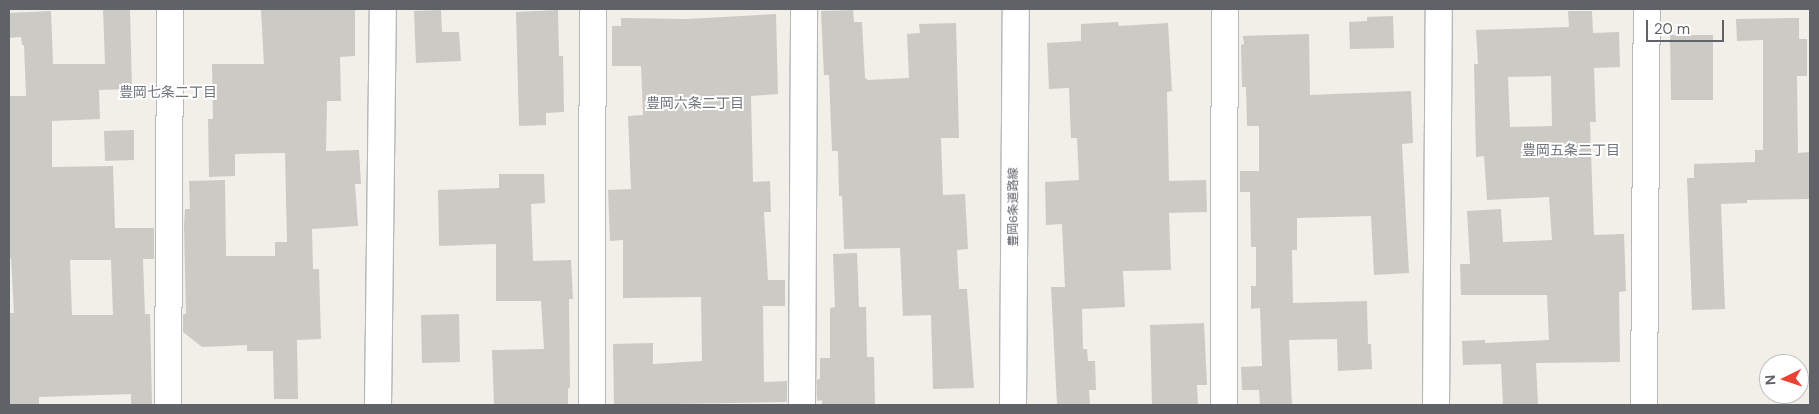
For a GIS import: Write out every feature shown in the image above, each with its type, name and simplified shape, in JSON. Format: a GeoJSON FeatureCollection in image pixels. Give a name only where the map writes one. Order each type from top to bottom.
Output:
{"type":"FeatureCollection","features":[{"type":"Feature","properties":{"kind":"street"},"geometry":{"type":"LineString","coordinates":[[168,405],[170,9]]}},
{"type":"Feature","properties":{"kind":"street"},"geometry":{"type":"LineString","coordinates":[[378,405],[383,9]]}},
{"type":"Feature","properties":{"kind":"street"},"geometry":{"type":"LineString","coordinates":[[592,405],[593,9]]}},
{"type":"Feature","properties":{"kind":"street"},"geometry":{"type":"LineString","coordinates":[[802,405],[804,9]]}},
{"type":"Feature","properties":{"kind":"street","name":"豊岡6条道路線"},"geometry":{"type":"LineString","coordinates":[[1013,405],[1016,9]]}},
{"type":"Feature","properties":{"kind":"street"},"geometry":{"type":"LineString","coordinates":[[1224,405],[1225,9]]}},
{"type":"Feature","properties":{"kind":"street"},"geometry":{"type":"LineString","coordinates":[[1436,405],[1439,9]]}},
{"type":"Feature","properties":{"kind":"street"},"geometry":{"type":"LineString","coordinates":[[1644,405],[1646,9]]}},
{"type":"Feature","properties":{"kind":"building"},"geometry":{"type":"Polygon","coordinates":[[[103,9],[130,9],[132,89],[99,90],[100,119],[52,121],[52,167],[113,166],[115,228],[154,228],[154,259],[143,259],[145,314],[150,314],[152,405],[131,405],[131,394],[39,397],[39,405],[9,405],[9,313],[14,313],[11,258],[9,258],[9,96],[26,96],[24,45],[22,45],[21,37],[9,38],[9,13],[51,11],[53,64],[105,64],[103,9]],[[70,260],[72,315],[113,315],[111,260],[70,260]]]}},
{"type":"Feature","properties":{"kind":"building"},"geometry":{"type":"Polygon","coordinates":[[[355,9],[355,56],[340,57],[341,101],[327,101],[326,151],[359,150],[361,184],[355,184],[358,226],[312,229],[313,269],[319,269],[321,339],[297,340],[298,399],[274,399],[273,351],[247,351],[247,345],[202,347],[183,332],[183,314],[186,314],[184,226],[185,209],[190,209],[189,181],[225,180],[226,256],[275,256],[275,242],[287,242],[285,153],[235,154],[235,176],[209,177],[208,119],[213,119],[212,64],[264,64],[261,10],[355,9]]]}},
{"type":"Feature","properties":{"kind":"building"},"geometry":{"type":"Polygon","coordinates":[[[441,10],[442,32],[459,32],[461,61],[416,63],[414,11],[441,10]]]}},
{"type":"Feature","properties":{"kind":"building"},"geometry":{"type":"Polygon","coordinates":[[[558,10],[559,56],[563,56],[564,112],[546,113],[546,125],[519,126],[516,12],[558,10]]]}},
{"type":"Feature","properties":{"kind":"building"},"geometry":{"type":"Polygon","coordinates":[[[853,10],[854,22],[862,22],[865,78],[868,80],[909,78],[907,34],[920,33],[919,24],[956,23],[959,138],[941,138],[943,195],[965,194],[968,249],[957,250],[959,289],[967,289],[974,388],[933,389],[931,315],[903,316],[900,248],[844,249],[842,196],[839,196],[838,151],[832,151],[829,75],[824,75],[821,11],[853,10]]]}},
{"type":"Feature","properties":{"kind":"building"},"geometry":{"type":"Polygon","coordinates":[[[1568,11],[1592,11],[1593,33],[1619,32],[1620,67],[1594,68],[1596,122],[1590,122],[1594,235],[1624,234],[1626,291],[1619,292],[1620,362],[1536,363],[1538,405],[1503,405],[1501,364],[1463,365],[1462,341],[1485,340],[1485,343],[1549,340],[1547,295],[1461,295],[1460,264],[1470,264],[1467,211],[1501,209],[1503,242],[1552,240],[1549,197],[1487,200],[1484,156],[1476,157],[1474,64],[1478,64],[1476,30],[1569,27],[1568,11]],[[1551,76],[1508,77],[1510,127],[1552,126],[1551,76]]]}},
{"type":"Feature","properties":{"kind":"building"},"geometry":{"type":"Polygon","coordinates":[[[776,14],[778,94],[751,96],[753,182],[770,181],[771,212],[764,212],[768,280],[785,280],[785,306],[763,306],[764,382],[787,381],[787,402],[614,405],[613,344],[653,343],[653,364],[702,361],[701,297],[623,298],[623,240],[610,241],[608,190],[631,189],[628,116],[643,115],[641,66],[612,66],[612,26],[621,26],[621,18],[687,19],[776,14]]]}},
{"type":"Feature","properties":{"kind":"building"},"geometry":{"type":"Polygon","coordinates":[[[1393,16],[1394,48],[1350,49],[1349,22],[1367,21],[1367,17],[1393,16]]]}},
{"type":"Feature","properties":{"kind":"building"},"geometry":{"type":"Polygon","coordinates":[[[1799,18],[1799,39],[1807,39],[1807,76],[1797,76],[1798,153],[1810,152],[1810,199],[1747,200],[1747,203],[1721,204],[1725,309],[1692,310],[1687,178],[1694,178],[1694,164],[1755,162],[1755,150],[1763,150],[1763,40],[1737,41],[1736,19],[1799,18]]]}},
{"type":"Feature","properties":{"kind":"building"},"geometry":{"type":"Polygon","coordinates":[[[1118,22],[1119,26],[1168,23],[1172,91],[1167,92],[1169,181],[1206,180],[1207,212],[1169,213],[1171,270],[1123,271],[1125,307],[1082,309],[1083,349],[1087,349],[1088,361],[1095,361],[1096,390],[1089,390],[1090,405],[1057,404],[1051,287],[1065,287],[1062,224],[1046,225],[1045,182],[1079,180],[1077,138],[1071,138],[1069,88],[1049,89],[1047,43],[1081,41],[1081,24],[1118,22]]]}},
{"type":"Feature","properties":{"kind":"building"},"geometry":{"type":"Polygon","coordinates":[[[1309,34],[1310,95],[1411,91],[1413,143],[1402,144],[1409,273],[1374,275],[1371,216],[1297,218],[1297,250],[1292,250],[1293,303],[1367,301],[1368,344],[1371,344],[1372,369],[1338,371],[1337,339],[1289,340],[1292,405],[1260,405],[1259,390],[1242,390],[1241,367],[1262,366],[1260,308],[1251,309],[1251,286],[1256,286],[1256,247],[1251,247],[1250,192],[1240,192],[1240,171],[1259,171],[1259,126],[1247,126],[1246,87],[1242,87],[1241,45],[1244,44],[1243,36],[1309,34]]]}},
{"type":"Feature","properties":{"kind":"building"},"geometry":{"type":"Polygon","coordinates":[[[1670,35],[1713,35],[1713,100],[1671,100],[1670,35]]]}},
{"type":"Feature","properties":{"kind":"building"},"geometry":{"type":"Polygon","coordinates":[[[134,130],[134,160],[105,161],[104,131],[134,130]]]}},
{"type":"Feature","properties":{"kind":"building"},"geometry":{"type":"Polygon","coordinates":[[[499,174],[544,174],[545,203],[531,204],[533,261],[571,260],[573,299],[569,299],[570,388],[568,388],[568,405],[494,405],[492,350],[544,349],[541,301],[496,301],[496,244],[439,246],[438,190],[499,188],[499,174]]]}},
{"type":"Feature","properties":{"kind":"building"},"geometry":{"type":"Polygon","coordinates":[[[857,253],[859,307],[866,307],[867,357],[874,357],[875,405],[822,405],[822,400],[817,401],[817,380],[820,379],[820,358],[830,358],[830,308],[835,307],[833,254],[857,253]]]}},
{"type":"Feature","properties":{"kind":"building"},"geometry":{"type":"Polygon","coordinates":[[[459,314],[460,362],[422,363],[421,315],[459,314]]]}},
{"type":"Feature","properties":{"kind":"building"},"geometry":{"type":"Polygon","coordinates":[[[1204,323],[1207,385],[1197,385],[1198,404],[1152,405],[1150,325],[1204,323]]]}},
{"type":"Feature","properties":{"kind":"district","name":"豊岡七条二丁目"},"geometry":{"type":"Point","coordinates":[168,92]}},
{"type":"Feature","properties":{"kind":"district","name":"豊岡六条二丁目"},"geometry":{"type":"Point","coordinates":[695,103]}},
{"type":"Feature","properties":{"kind":"district","name":"豊岡五条二丁目"},"geometry":{"type":"Point","coordinates":[1571,150]}}]}
